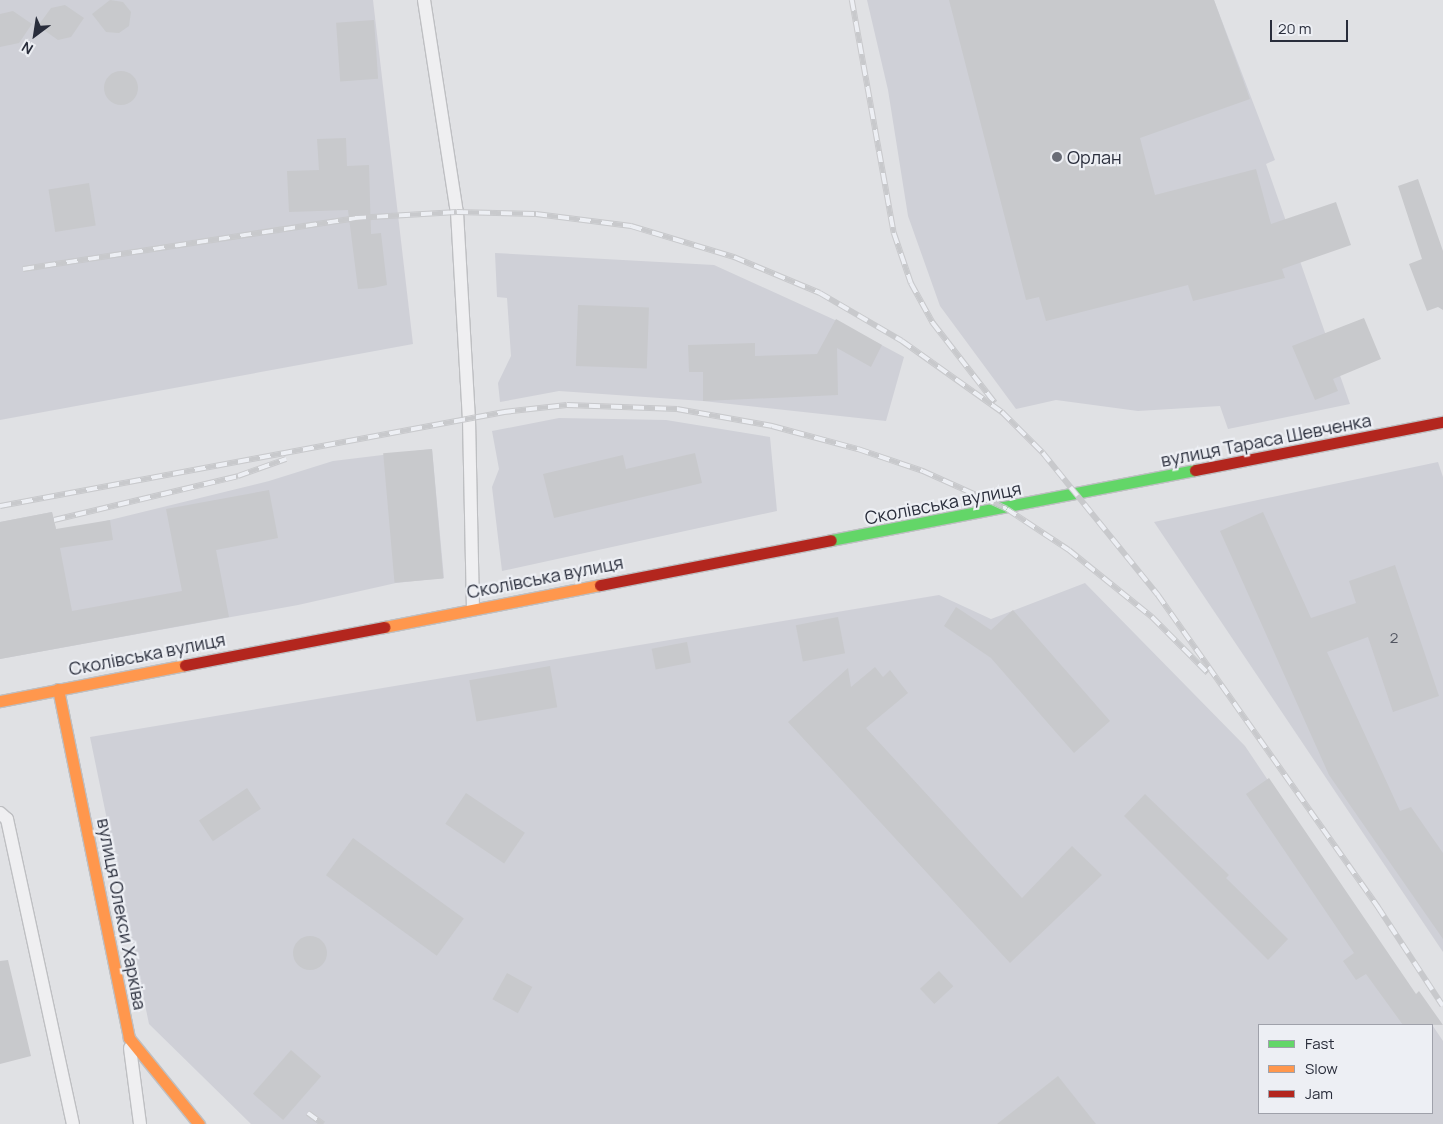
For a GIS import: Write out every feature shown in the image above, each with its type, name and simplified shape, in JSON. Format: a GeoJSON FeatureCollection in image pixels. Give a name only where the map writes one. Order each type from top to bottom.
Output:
{"type":"FeatureCollection","features":[{"type":"Feature","properties":{"kind":"street","name":"вулиця Тараса Шевченка"},"geometry":{"type":"LineString","coordinates":[[1096,492],[1443,422]]}},
{"type":"Feature","properties":{"kind":"street","name":"Сколівська вулиця"},"geometry":{"type":"LineString","coordinates":[[0,701],[473,608],[1096,492]]}},
{"type":"Feature","properties":{"kind":"street","name":"вулиця Олекси Харківа"},"geometry":{"type":"LineString","coordinates":[[58,689],[129,1038],[200,1124]]}},
{"type":"Feature","properties":{"kind":"lane"},"geometry":{"type":"LineString","coordinates":[[424,0],[457,212],[469,419],[473,608]]}},
{"type":"Feature","properties":{"kind":"lane"},"geometry":{"type":"LineString","coordinates":[[0,813],[7,819],[73,1124]]}},
{"type":"Feature","properties":{"kind":"lane"},"geometry":{"type":"LineString","coordinates":[[129,1038],[140,1124]]}},
{"type":"Feature","properties":{"kind":"shaded area"},"geometry":{"type":"Polygon","coordinates":[[[0,0],[373,0],[413,344],[0,420],[0,0]]]}},
{"type":"Feature","properties":{"kind":"shaded area"},"geometry":{"type":"Polygon","coordinates":[[[867,0],[1214,0],[1275,160],[1266,164],[1350,404],[1228,429],[1220,406],[1138,411],[1056,400],[1016,409],[940,306],[908,216],[888,90],[867,0]]]}},
{"type":"Feature","properties":{"kind":"shaded area"},"geometry":{"type":"Polygon","coordinates":[[[495,253],[714,265],[835,320],[904,357],[886,421],[703,401],[559,391],[500,402],[498,383],[511,356],[507,298],[497,297],[495,253]]]}},
{"type":"Feature","properties":{"kind":"shaded area"},"geometry":{"type":"Polygon","coordinates":[[[559,418],[666,420],[770,437],[777,511],[502,571],[492,487],[499,469],[492,431],[559,418]]]}},
{"type":"Feature","properties":{"kind":"shaded area"},"geometry":{"type":"Polygon","coordinates":[[[432,449],[444,578],[396,583],[298,605],[0,659],[0,522],[52,512],[57,533],[269,481],[333,461],[432,449]]]}},
{"type":"Feature","properties":{"kind":"shaded area"},"geometry":{"type":"Polygon","coordinates":[[[1438,462],[1443,477],[1443,952],[1154,522],[1438,462]]]}},
{"type":"Feature","properties":{"kind":"shaded area"},"geometry":{"type":"Polygon","coordinates":[[[1085,583],[1245,746],[1432,1024],[1258,1024],[1258,1114],[1433,1114],[1433,1026],[1443,1041],[1443,1124],[251,1124],[149,1024],[90,737],[939,595],[991,619],[1085,583]]]}},
{"type":"Feature","properties":{"kind":"building"},"geometry":{"type":"Polygon","coordinates":[[[110,0],[123,2],[131,12],[129,26],[119,33],[106,32],[92,14],[110,0]]]}},
{"type":"Feature","properties":{"kind":"building","name":"Орлан"},"geometry":{"type":"Polygon","coordinates":[[[949,0],[1214,0],[1250,99],[1140,138],[1155,195],[1256,169],[1271,224],[1336,202],[1351,245],[1282,269],[1285,278],[1193,301],[1188,285],[1046,321],[1039,297],[1026,300],[949,0]]]}},
{"type":"Feature","properties":{"kind":"building"},"geometry":{"type":"Polygon","coordinates":[[[65,5],[84,18],[71,37],[58,40],[38,26],[51,8],[65,5]]]}},
{"type":"Feature","properties":{"kind":"building"},"geometry":{"type":"Polygon","coordinates":[[[13,11],[32,24],[19,43],[0,47],[0,14],[13,11]]]}},
{"type":"Feature","properties":{"kind":"building"},"geometry":{"type":"Polygon","coordinates":[[[374,20],[378,79],[340,82],[336,23],[374,20]]]}},
{"type":"Feature","properties":{"kind":"building"},"geometry":{"type":"Polygon","coordinates":[[[121,71],[133,76],[138,88],[133,100],[121,105],[109,100],[104,88],[109,76],[121,71]]]}},
{"type":"Feature","properties":{"kind":"building"},"geometry":{"type":"Polygon","coordinates":[[[346,138],[347,166],[369,165],[371,234],[381,233],[387,285],[358,289],[348,210],[289,212],[287,171],[319,170],[317,139],[346,138]]]}},
{"type":"Feature","properties":{"kind":"building"},"geometry":{"type":"Polygon","coordinates":[[[1418,179],[1443,251],[1443,310],[1438,307],[1427,311],[1409,264],[1422,259],[1398,186],[1418,179]]]}},
{"type":"Feature","properties":{"kind":"building"},"geometry":{"type":"Polygon","coordinates":[[[89,183],[96,225],[55,232],[49,189],[89,183]]]}},
{"type":"Feature","properties":{"kind":"building"},"geometry":{"type":"Polygon","coordinates":[[[578,305],[649,307],[647,368],[576,366],[578,305]]]}},
{"type":"Feature","properties":{"kind":"building"},"geometry":{"type":"Polygon","coordinates":[[[1364,318],[1381,359],[1333,379],[1338,391],[1315,400],[1292,346],[1364,318]]]}},
{"type":"Feature","properties":{"kind":"building"},"geometry":{"type":"Polygon","coordinates":[[[836,319],[882,345],[871,367],[837,348],[838,395],[703,401],[703,372],[689,372],[688,345],[755,343],[755,356],[817,354],[836,319]]]}},
{"type":"Feature","properties":{"kind":"building"},"geometry":{"type":"Polygon","coordinates":[[[432,449],[443,579],[395,583],[383,453],[432,449]]]}},
{"type":"Feature","properties":{"kind":"building"},"geometry":{"type":"Polygon","coordinates":[[[695,453],[702,483],[554,518],[543,474],[623,455],[626,469],[695,453]]]}},
{"type":"Feature","properties":{"kind":"building"},"geometry":{"type":"Polygon","coordinates":[[[269,490],[278,538],[216,550],[229,617],[0,659],[0,522],[52,512],[56,529],[110,520],[113,540],[60,548],[72,611],[182,591],[166,509],[269,490]]]}},
{"type":"Feature","properties":{"kind":"building"},"geometry":{"type":"Polygon","coordinates":[[[1263,512],[1311,618],[1356,603],[1349,581],[1395,565],[1439,696],[1393,712],[1368,637],[1327,652],[1400,811],[1411,807],[1443,853],[1443,939],[1329,775],[1220,531],[1263,512]]]}},
{"type":"Feature","properties":{"kind":"building"},"geometry":{"type":"Polygon","coordinates":[[[956,607],[991,630],[1013,610],[1110,721],[1074,753],[991,658],[944,626],[956,607]]]}},
{"type":"Feature","properties":{"kind":"building"},"geometry":{"type":"Polygon","coordinates":[[[838,617],[845,653],[803,662],[796,625],[838,617]]]}},
{"type":"Feature","properties":{"kind":"building"},"geometry":{"type":"Polygon","coordinates":[[[687,642],[691,663],[656,669],[652,649],[687,642]]]}},
{"type":"Feature","properties":{"kind":"building"},"geometry":{"type":"Polygon","coordinates":[[[550,666],[557,707],[477,722],[469,680],[550,666]]]}},
{"type":"Feature","properties":{"kind":"building"},"geometry":{"type":"Polygon","coordinates":[[[875,667],[883,677],[890,670],[908,693],[866,728],[1022,898],[1072,846],[1102,875],[1010,963],[788,722],[848,668],[851,687],[875,667]]]}},
{"type":"Feature","properties":{"kind":"building"},"geometry":{"type":"Polygon","coordinates":[[[1269,778],[1416,994],[1419,991],[1443,1025],[1402,1024],[1366,974],[1356,980],[1343,961],[1354,953],[1246,794],[1269,778]]]}},
{"type":"Feature","properties":{"kind":"building"},"geometry":{"type":"Polygon","coordinates":[[[247,788],[261,809],[213,841],[199,820],[247,788]]]}},
{"type":"Feature","properties":{"kind":"building"},"geometry":{"type":"Polygon","coordinates":[[[466,793],[525,833],[504,863],[445,824],[466,793]]]}},
{"type":"Feature","properties":{"kind":"building"},"geometry":{"type":"Polygon","coordinates":[[[1145,794],[1229,875],[1226,878],[1288,939],[1268,960],[1124,816],[1145,794]]]}},
{"type":"Feature","properties":{"kind":"building"},"geometry":{"type":"Polygon","coordinates":[[[353,838],[464,919],[437,956],[326,875],[353,838]]]}},
{"type":"Feature","properties":{"kind":"building"},"geometry":{"type":"Polygon","coordinates":[[[310,936],[322,941],[327,953],[322,965],[310,970],[298,965],[293,953],[298,941],[310,936]]]}},
{"type":"Feature","properties":{"kind":"building"},"geometry":{"type":"Polygon","coordinates":[[[8,960],[31,1056],[0,1064],[0,961],[8,960]]]}},
{"type":"Feature","properties":{"kind":"building"},"geometry":{"type":"Polygon","coordinates":[[[939,971],[953,986],[934,1004],[920,989],[939,971]]]}},
{"type":"Feature","properties":{"kind":"building"},"geometry":{"type":"Polygon","coordinates":[[[507,973],[532,987],[518,1013],[492,999],[507,973]]]}},
{"type":"Feature","properties":{"kind":"building"},"geometry":{"type":"Polygon","coordinates":[[[291,1050],[321,1076],[283,1120],[253,1094],[291,1050]]]}},
{"type":"Feature","properties":{"kind":"building"},"geometry":{"type":"Polygon","coordinates":[[[1058,1076],[1096,1124],[997,1124],[1058,1076]]]}},
{"type":"Feature","properties":{"kind":"railway"},"geometry":{"type":"LineString","coordinates":[[852,0],[894,233],[911,283],[933,323],[995,403]]}},
{"type":"Feature","properties":{"kind":"railway"},"geometry":{"type":"LineString","coordinates":[[23,269],[355,218],[457,212],[536,214],[631,226],[734,257],[820,293],[902,341],[1002,412],[1043,453],[1158,595],[1378,907],[1443,1006]]}},
{"type":"Feature","properties":{"kind":"railway"},"geometry":{"type":"LineString","coordinates":[[0,506],[504,412],[567,405],[677,409],[772,426],[858,449],[923,471],[1007,509],[1069,550],[1152,617],[1208,673]]}},
{"type":"Feature","properties":{"kind":"railway"},"geometry":{"type":"LineString","coordinates":[[54,520],[238,476],[286,459]]}},
{"type":"Feature","properties":{"kind":"railway"},"geometry":{"type":"LineString","coordinates":[[308,1113],[323,1124]]}},
{"type":"Feature","properties":{"kind":"traffic: fast"},"geometry":{"type":"LineString","coordinates":[[831,540],[1195,470]]}},
{"type":"Feature","properties":{"kind":"traffic: slow"},"geometry":{"type":"LineString","coordinates":[[384,627],[600,585]]}},
{"type":"Feature","properties":{"kind":"traffic: slow"},"geometry":{"type":"LineString","coordinates":[[0,701],[185,665]]}},
{"type":"Feature","properties":{"kind":"traffic: slow"},"geometry":{"type":"LineString","coordinates":[[58,689],[129,1038],[199,1124]]}},
{"type":"Feature","properties":{"kind":"traffic: jam"},"geometry":{"type":"LineString","coordinates":[[1195,470],[1443,422]]}},
{"type":"Feature","properties":{"kind":"traffic: jam"},"geometry":{"type":"LineString","coordinates":[[600,585],[831,540]]}},
{"type":"Feature","properties":{"kind":"traffic: jam"},"geometry":{"type":"LineString","coordinates":[[185,665],[384,627]]}},
{"type":"Feature","properties":{"kind":"place","name":"Орлан"},"geometry":{"type":"Point","coordinates":[1057,157]}}]}
